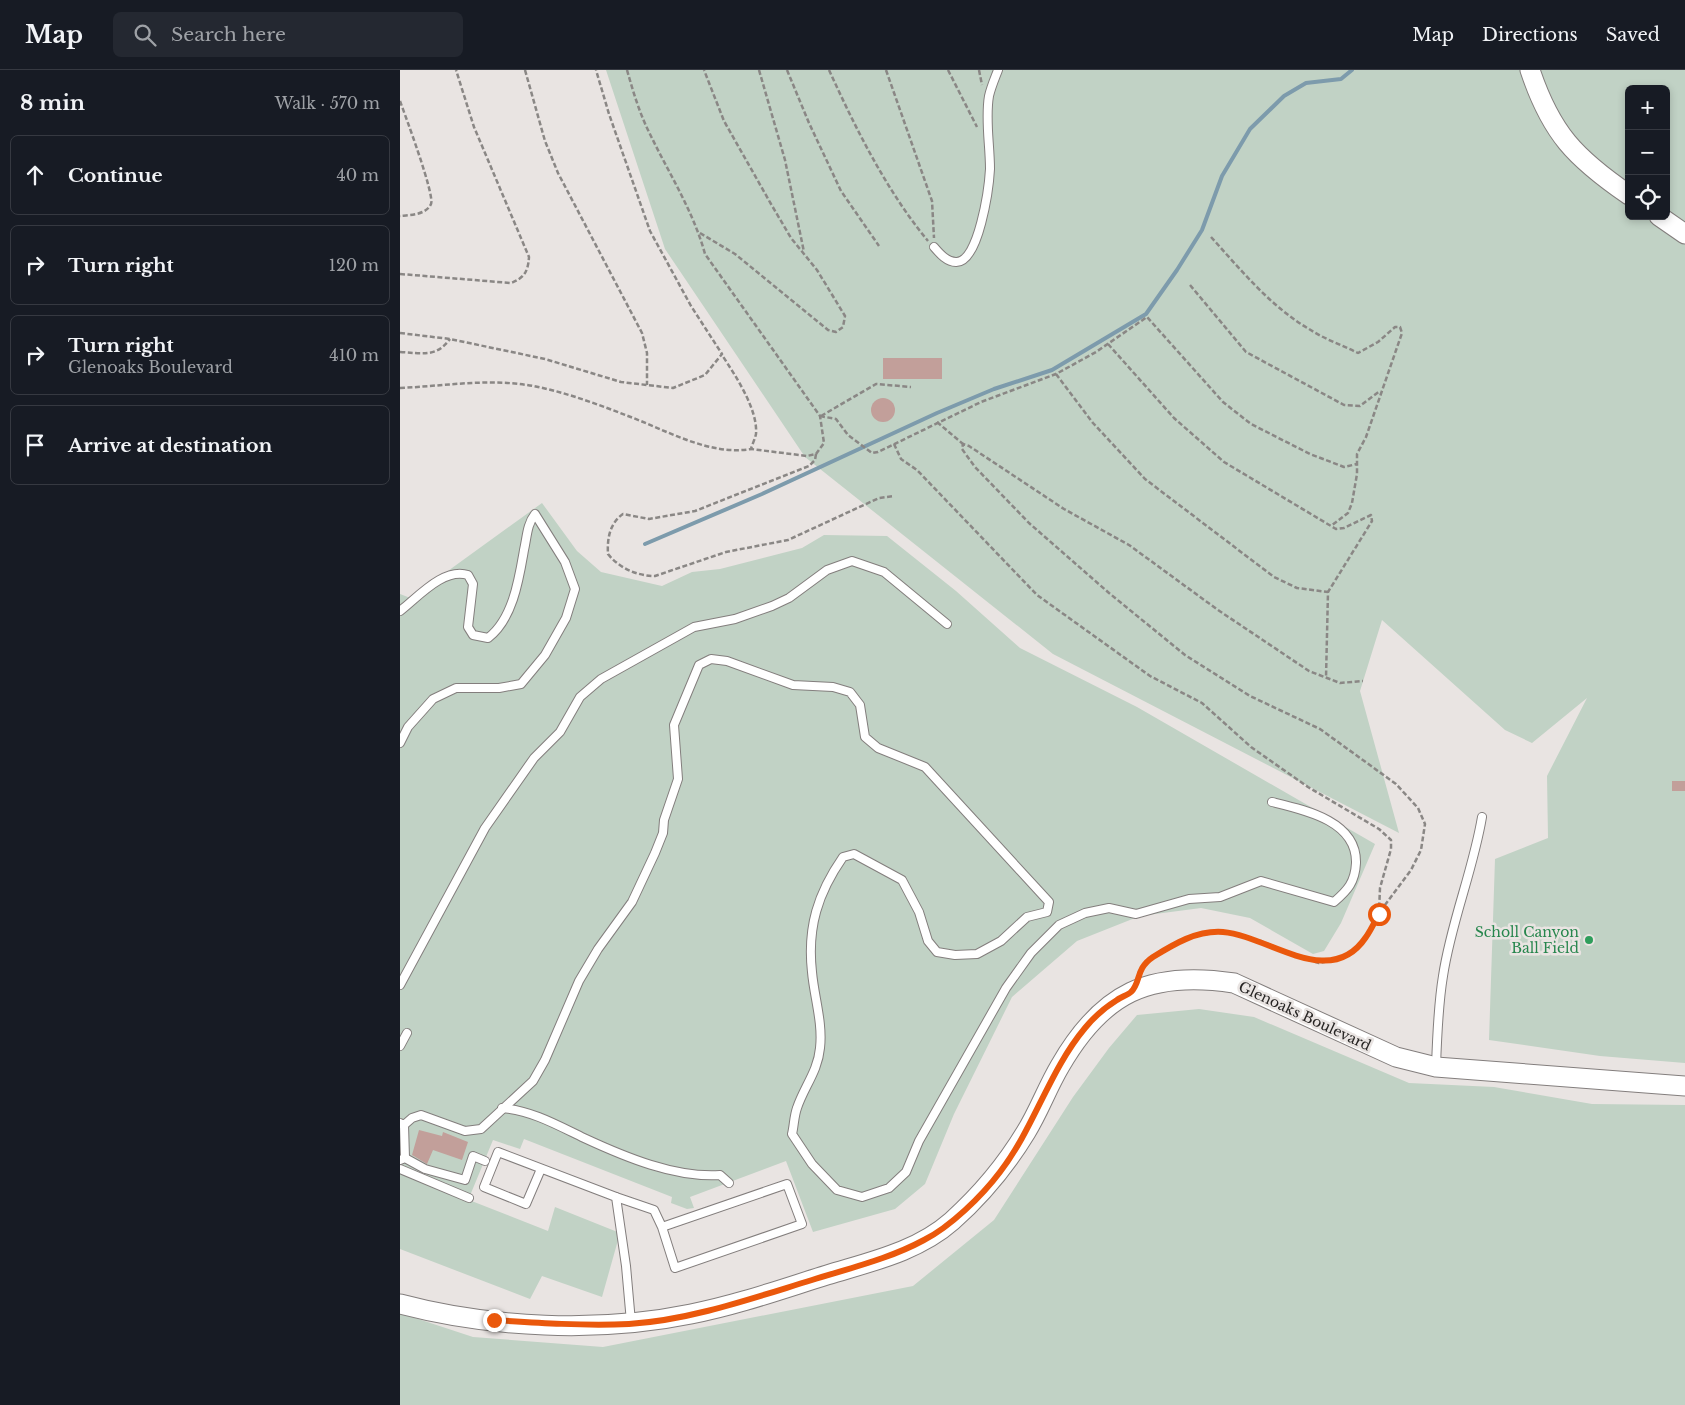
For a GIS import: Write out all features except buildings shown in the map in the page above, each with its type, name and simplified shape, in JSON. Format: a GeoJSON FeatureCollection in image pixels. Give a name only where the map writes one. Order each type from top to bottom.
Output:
{"type":"FeatureCollection","features":[{"type":"Feature","properties":{"kind":"street"},"geometry":{"type":"LineString","coordinates":[[1530,70],[1539,96],[1555,128],[1577,156],[1625,192]]}},
{"type":"Feature","properties":{"kind":"street"},"geometry":{"type":"LineString","coordinates":[[1665,220],[1685,234]]}},
{"type":"Feature","properties":{"kind":"street","name":"Glenoaks Boulevard"},"geometry":{"type":"LineString","coordinates":[[400,1304],[439,1313],[494,1320],[571,1325],[632,1324],[690,1315],[732,1305],[892,1255],[926,1240],[950,1223],[999,1173],[1027,1130],[1060,1067],[1082,1031],[1100,1011],[1145,986],[1176,979],[1208,979],[1234,983],[1396,1057],[1436,1067],[1685,1086]]}},
{"type":"Feature","properties":{"kind":"lane"},"geometry":{"type":"LineString","coordinates":[[934,248],[945,258],[956,262],[965,259],[973,248],[986,198],[990,171],[989,95],[998,70]]}},
{"type":"Feature","properties":{"kind":"lane"},"geometry":{"type":"LineString","coordinates":[[400,611],[447,575],[462,573],[468,575],[473,584],[468,627],[473,635],[488,638],[496,632],[508,612],[530,520],[535,514],[565,562],[576,589],[566,618],[545,655],[520,684],[499,688],[456,688],[433,699],[408,727],[400,743]]}},
{"type":"Feature","properties":{"kind":"lane"},"geometry":{"type":"LineString","coordinates":[[400,985],[485,828],[534,758],[560,732],[580,697],[601,678],[694,627],[735,619],[772,606],[789,598],[827,570],[852,561],[884,572],[947,624]]}},
{"type":"Feature","properties":{"kind":"lane"},"geometry":{"type":"LineString","coordinates":[[485,1161],[473,1156],[465,1180],[425,1169],[403,1159],[402,1124],[421,1115],[465,1131],[481,1129],[533,1080],[545,1060],[579,981],[598,949],[632,902],[656,853],[663,833],[664,820],[678,779],[674,725],[699,665],[711,659],[727,661],[793,685],[833,687],[850,692],[860,706],[865,737],[878,748],[925,767],[1049,902],[1046,912],[1027,917],[1001,941],[977,954],[955,955],[937,952],[928,941],[919,912],[902,880],[854,854],[843,857],[817,904],[811,930],[812,970],[820,1046],[817,1068],[797,1108],[792,1134],[812,1164],[837,1190],[862,1197],[889,1188],[906,1172],[919,1141],[1006,988],[1031,953],[1058,925],[1085,913],[1109,908],[1136,914],[1189,899],[1220,898],[1261,881],[1334,902],[1349,889],[1356,869],[1356,850],[1351,838],[1335,824],[1296,808],[1272,802]]}},
{"type":"Feature","properties":{"kind":"lane"},"geometry":{"type":"LineString","coordinates":[[1436,1067],[1443,975],[1457,914],[1476,853],[1482,817]]}},
{"type":"Feature","properties":{"kind":"lane"},"geometry":{"type":"LineString","coordinates":[[400,1046],[407,1033]]}},
{"type":"Feature","properties":{"kind":"lane"},"geometry":{"type":"LineString","coordinates":[[502,1108],[521,1110],[547,1119],[625,1156],[704,1177],[720,1175],[729,1183]]}},
{"type":"Feature","properties":{"kind":"lane"},"geometry":{"type":"LineString","coordinates":[[541,1169],[526,1204],[484,1187],[498,1152],[654,1210],[662,1227],[675,1268],[802,1224],[787,1184],[662,1227]]}},
{"type":"Feature","properties":{"kind":"lane"},"geometry":{"type":"LineString","coordinates":[[400,1169],[469,1198]]}},
{"type":"Feature","properties":{"kind":"lane"},"geometry":{"type":"LineString","coordinates":[[616,1197],[632,1324]]}},
{"type":"Feature","properties":{"kind":"path"},"geometry":{"type":"LineString","coordinates":[[400,274],[511,283],[522,279],[528,269],[529,257],[474,127],[456,70]]}},
{"type":"Feature","properties":{"kind":"path"},"geometry":{"type":"LineString","coordinates":[[525,70],[543,134],[558,174],[642,333],[647,353],[646,385]]}},
{"type":"Feature","properties":{"kind":"path"},"geometry":{"type":"LineString","coordinates":[[596,70],[609,114],[650,231],[691,306],[740,384],[752,413],[756,434],[751,450]]}},
{"type":"Feature","properties":{"kind":"path"},"geometry":{"type":"LineString","coordinates":[[627,70],[648,130],[699,233],[705,254],[820,416],[824,443],[816,454],[815,460],[809,466],[695,511],[649,519],[623,514],[616,519],[610,530],[608,554],[614,562],[628,570],[645,576],[655,576],[726,552],[788,540],[879,498],[894,496]]}},
{"type":"Feature","properties":{"kind":"path"},"geometry":{"type":"LineString","coordinates":[[699,233],[735,254],[782,291],[817,323],[828,330],[836,332],[843,327],[845,316],[804,254],[791,238],[724,121],[704,70]]}},
{"type":"Feature","properties":{"kind":"path"},"geometry":{"type":"LineString","coordinates":[[759,70],[785,160],[804,254]]}},
{"type":"Feature","properties":{"kind":"path"},"geometry":{"type":"LineString","coordinates":[[787,70],[809,124],[841,191],[878,246]]}},
{"type":"Feature","properties":{"kind":"path"},"geometry":{"type":"LineString","coordinates":[[829,70],[852,121],[899,202],[934,248]]}},
{"type":"Feature","properties":{"kind":"path"},"geometry":{"type":"LineString","coordinates":[[886,70],[932,201],[934,248]]}},
{"type":"Feature","properties":{"kind":"path"},"geometry":{"type":"LineString","coordinates":[[948,70],[990,147]]}},
{"type":"Feature","properties":{"kind":"path"},"geometry":{"type":"LineString","coordinates":[[400,101],[419,160],[428,178],[432,196],[431,204],[426,210],[400,216]]}},
{"type":"Feature","properties":{"kind":"path"},"geometry":{"type":"LineString","coordinates":[[1211,237],[1256,286],[1285,312],[1317,334],[1358,353],[1378,342],[1395,327],[1400,327],[1402,334],[1366,437],[1357,454],[1357,474],[1350,508],[1348,512],[1331,526]]}},
{"type":"Feature","properties":{"kind":"path"},"geometry":{"type":"LineString","coordinates":[[1190,285],[1246,352],[1269,367],[1344,405],[1360,406],[1381,390]]}},
{"type":"Feature","properties":{"kind":"path"},"geometry":{"type":"LineString","coordinates":[[820,416],[836,419],[848,435],[872,454],[981,402],[1056,374],[1108,344],[1147,317],[1223,402],[1251,424],[1310,454],[1344,467],[1357,464]]}},
{"type":"Feature","properties":{"kind":"path"},"geometry":{"type":"LineString","coordinates":[[400,333],[450,339],[545,359],[621,382],[673,388],[705,375],[722,354]]}},
{"type":"Feature","properties":{"kind":"path"},"geometry":{"type":"LineString","coordinates":[[400,352],[436,353],[450,339]]}},
{"type":"Feature","properties":{"kind":"path"},"geometry":{"type":"LineString","coordinates":[[1108,344],[1174,418],[1224,462],[1336,529],[1344,528],[1371,515],[1372,521],[1328,592],[1326,678]]}},
{"type":"Feature","properties":{"kind":"path"},"geometry":{"type":"LineString","coordinates":[[1056,374],[1094,423],[1152,484],[1274,577],[1297,588],[1328,592]]}},
{"type":"Feature","properties":{"kind":"path"},"geometry":{"type":"LineString","coordinates":[[400,388],[500,382],[534,386],[626,415],[707,447],[736,452],[751,450],[807,456],[816,454]]}},
{"type":"Feature","properties":{"kind":"path"},"geometry":{"type":"LineString","coordinates":[[820,416],[876,384],[911,387]]}},
{"type":"Feature","properties":{"kind":"path"},"geometry":{"type":"LineString","coordinates":[[937,422],[963,444],[970,446],[1064,509],[1129,545],[1218,610],[1309,671],[1340,683],[1363,681]]}},
{"type":"Feature","properties":{"kind":"path"},"geometry":{"type":"LineString","coordinates":[[894,444],[901,459],[917,470],[1037,595],[1150,676],[1202,703],[1251,747],[1308,787],[1379,828],[1391,840],[1391,849],[1380,888],[1379,914]]}},
{"type":"Feature","properties":{"kind":"path"},"geometry":{"type":"LineString","coordinates":[[963,444],[962,449],[975,467],[1029,523],[1108,593],[1185,655],[1250,696],[1320,729],[1396,784],[1418,808],[1425,824],[1421,850],[1412,870],[1379,914],[1365,939],[1349,954],[1335,960],[1319,963],[1298,957],[1261,941],[1222,932],[1191,936],[1151,958],[1141,968],[1132,992]]}},
{"type":"Feature","properties":{"kind":"green space"},"geometry":{"type":"Polygon","coordinates":[[[606,70],[1685,70],[1685,1063],[1600,1056],[1489,1040],[1495,859],[1548,838],[1547,776],[1587,698],[1532,743],[1505,730],[1382,620],[1360,691],[1399,833],[1053,654],[805,457],[665,249],[606,70]]]}},
{"type":"Feature","properties":{"kind":"green space"},"geometry":{"type":"Polygon","coordinates":[[[542,503],[577,551],[601,572],[662,586],[692,572],[720,569],[802,548],[824,535],[887,536],[956,591],[1020,648],[1137,707],[1375,844],[1341,923],[1324,951],[1313,954],[1250,918],[1201,908],[1140,916],[1077,941],[1012,997],[954,1114],[925,1184],[895,1209],[813,1232],[786,1161],[690,1197],[694,1208],[687,1209],[671,1203],[672,1197],[524,1139],[520,1149],[493,1140],[469,1198],[400,1164],[400,594],[413,599],[452,568],[542,503]]]}},
{"type":"Feature","properties":{"kind":"green space"},"geometry":{"type":"Polygon","coordinates":[[[1199,1009],[1254,1017],[1409,1083],[1494,1087],[1592,1104],[1685,1105],[1685,1405],[400,1405],[400,1313],[473,1337],[603,1347],[913,1286],[994,1220],[1073,1097],[1109,1048],[1137,1015],[1199,1009]]]}},
{"type":"Feature","properties":{"kind":"green space"},"geometry":{"type":"Polygon","coordinates":[[[400,1173],[548,1231],[555,1207],[620,1233],[602,1297],[542,1276],[530,1299],[400,1249],[400,1173]]]}},
{"type":"Feature","properties":{"kind":"waterway"},"geometry":{"type":"LineString","coordinates":[[645,544],[762,494],[937,413],[994,389],[1052,370],[1146,314],[1202,230],[1222,176],[1250,129],[1284,96],[1306,83],[1341,79],[1352,70]]}},
{"type":"Feature","properties":{"kind":"place","name":"Scholl Canyon Ball Field"},"geometry":{"type":"Point","coordinates":[1589,940]}},
{"type":"Feature","properties":{"kind":"route"},"geometry":{"type":"LineString","coordinates":[[494,1320],[571,1325],[632,1324],[690,1315],[732,1305],[892,1255],[926,1240],[950,1223],[999,1173],[1027,1130],[1060,1067],[1082,1031],[1100,1011],[1120,997],[1132,992],[1141,968],[1151,958],[1191,936],[1222,932],[1261,941],[1298,957],[1319,963],[1335,960],[1349,954],[1365,939],[1379,914]]}}]}
